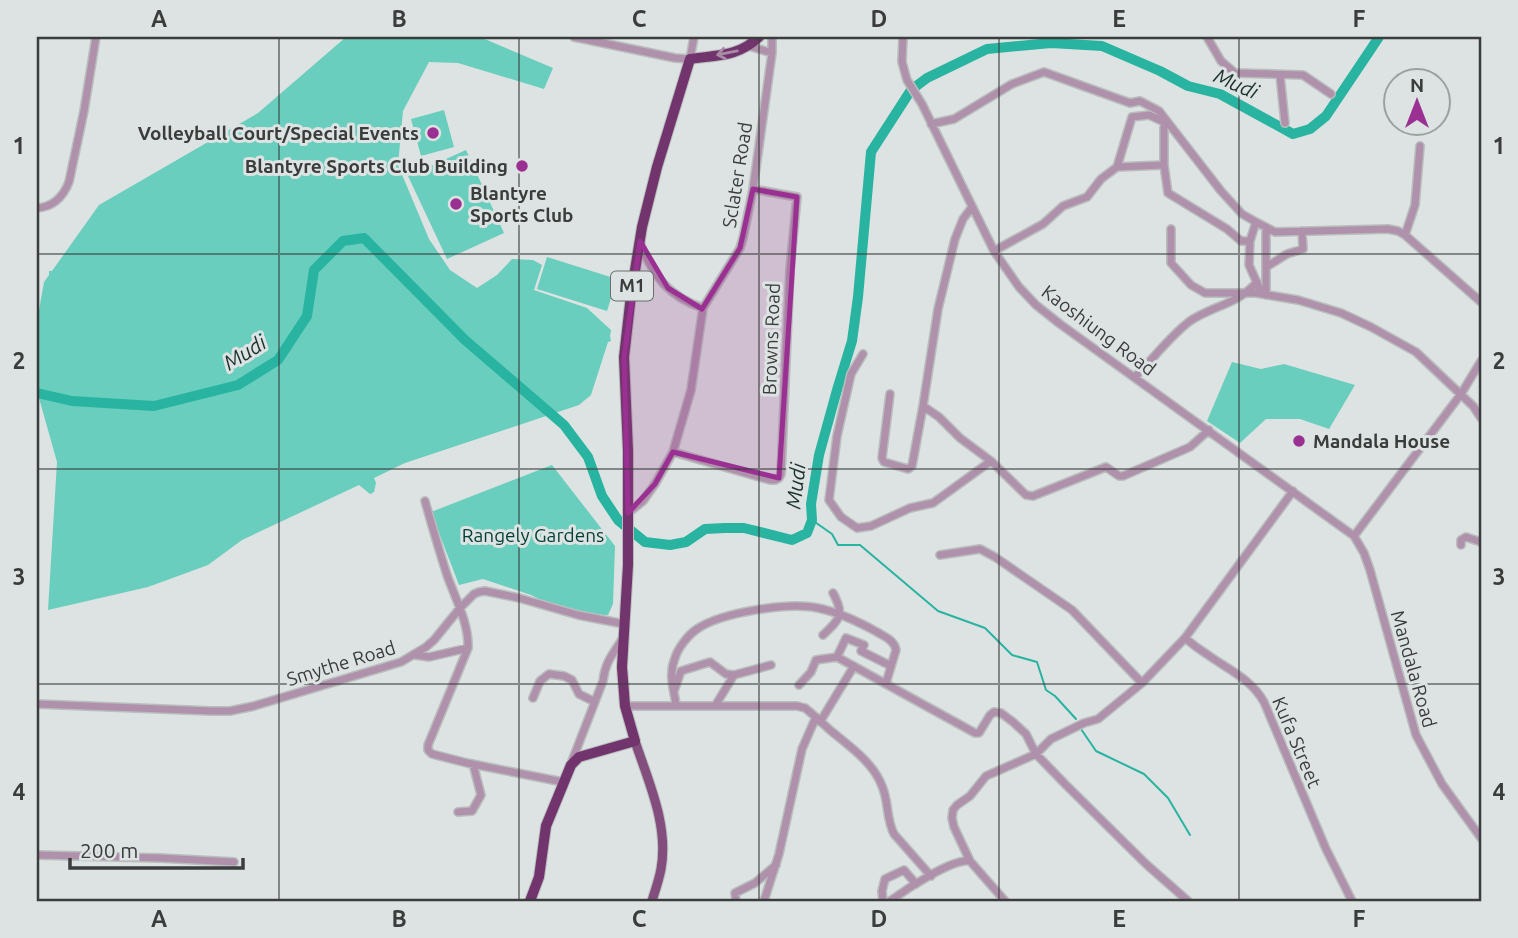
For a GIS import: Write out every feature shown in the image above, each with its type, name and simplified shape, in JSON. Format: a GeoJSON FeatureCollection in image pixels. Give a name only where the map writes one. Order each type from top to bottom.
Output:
{"type":"FeatureCollection","features":[{"type":"Feature","properties":{"kind":"highway"},"geometry":{"type":"LineString","coordinates":[[690,59],[737,52],[759,37]]}},
{"type":"Feature","properties":{"kind":"highway","name":"M1"},"geometry":{"type":"LineString","coordinates":[[635,740],[625,706],[622,667],[628,565],[624,357],[640,241],[657,166],[690,59]]}},
{"type":"Feature","properties":{"kind":"highway"},"geometry":{"type":"LineString","coordinates":[[530,901],[539,877],[546,826],[571,765],[579,757],[635,740]]}},
{"type":"Feature","properties":{"kind":"main road"},"geometry":{"type":"LineString","coordinates":[[635,740],[659,817],[662,836],[661,870],[652,901]]}},
{"type":"Feature","properties":{"kind":"street"},"geometry":{"type":"LineString","coordinates":[[37,208],[55,202],[69,182],[96,37]]}},
{"type":"Feature","properties":{"kind":"street"},"geometry":{"type":"LineString","coordinates":[[574,37],[690,59],[694,37]]}},
{"type":"Feature","properties":{"kind":"street","name":"Sclater Road"},"geometry":{"type":"LineString","coordinates":[[703,308],[740,248],[743,238],[753,189],[772,54],[772,37]]}},
{"type":"Feature","properties":{"kind":"street","name":"Kaoshiung Road"},"geometry":{"type":"LineString","coordinates":[[903,37],[902,62],[907,80],[922,104],[994,251],[1019,287],[1036,305],[1354,536]]}},
{"type":"Feature","properties":{"kind":"street"},"geometry":{"type":"LineString","coordinates":[[1207,37],[1221,61],[1235,73],[1303,75],[1331,94]]}},
{"type":"Feature","properties":{"kind":"street"},"geometry":{"type":"LineString","coordinates":[[749,46],[772,54]]}},
{"type":"Feature","properties":{"kind":"street"},"geometry":{"type":"LineString","coordinates":[[932,124],[954,119],[1012,85],[1044,72],[1130,103],[1140,101],[1159,111],[1242,214],[1275,232],[1398,231],[1405,234],[1481,302]]}},
{"type":"Feature","properties":{"kind":"street"},"geometry":{"type":"LineString","coordinates":[[1280,75],[1285,123]]}},
{"type":"Feature","properties":{"kind":"street"},"geometry":{"type":"LineString","coordinates":[[1117,167],[1132,117],[1149,116],[1164,122],[1164,165],[1168,193],[1227,229],[1241,241],[1250,241]]}},
{"type":"Feature","properties":{"kind":"street"},"geometry":{"type":"LineString","coordinates":[[1405,234],[1415,205],[1420,146]]}},
{"type":"Feature","properties":{"kind":"street"},"geometry":{"type":"LineString","coordinates":[[994,251],[1043,224],[1069,202],[1087,197],[1101,179],[1117,167],[1164,165]]}},
{"type":"Feature","properties":{"kind":"street","name":"Browns Road"},"geometry":{"type":"LineString","coordinates":[[673,452],[775,480],[781,474],[789,282],[797,197],[753,189]]}},
{"type":"Feature","properties":{"kind":"street"},"geometry":{"type":"LineString","coordinates":[[890,394],[882,457],[884,462],[908,469],[912,466],[938,309],[955,239],[963,219],[972,207]]}},
{"type":"Feature","properties":{"kind":"street"},"geometry":{"type":"LineString","coordinates":[[1256,222],[1250,241],[1249,265],[1264,295]]}},
{"type":"Feature","properties":{"kind":"street"},"geometry":{"type":"LineString","coordinates":[[1264,295],[1266,227]]}},
{"type":"Feature","properties":{"kind":"street"},"geometry":{"type":"LineString","coordinates":[[1171,229],[1171,263],[1191,285],[1205,293],[1264,295],[1317,305],[1341,313],[1416,352],[1473,406],[1481,418]]}},
{"type":"Feature","properties":{"kind":"street"},"geometry":{"type":"LineString","coordinates":[[1266,267],[1287,254],[1303,249],[1302,231]]}},
{"type":"Feature","properties":{"kind":"street"},"geometry":{"type":"LineString","coordinates":[[628,517],[655,484],[673,452],[691,390],[703,308],[685,301],[668,288],[655,272],[640,241]]}},
{"type":"Feature","properties":{"kind":"street"},"geometry":{"type":"LineString","coordinates":[[1135,377],[1189,322],[1248,293],[1257,282]]}},
{"type":"Feature","properties":{"kind":"street"},"geometry":{"type":"LineString","coordinates":[[863,355],[851,374],[837,436],[829,500],[841,517],[857,528],[877,524],[910,508],[933,503],[991,461]]}},
{"type":"Feature","properties":{"kind":"street"},"geometry":{"type":"LineString","coordinates":[[1354,536],[1461,394],[1481,361]]}},
{"type":"Feature","properties":{"kind":"street"},"geometry":{"type":"LineString","coordinates":[[922,406],[991,461],[1026,495],[1033,496],[1106,467],[1123,476],[1196,444],[1209,430]]}},
{"type":"Feature","properties":{"kind":"street"},"geometry":{"type":"LineString","coordinates":[[1005,901],[970,861],[954,827],[953,810],[970,796],[986,776],[1036,754],[1051,739],[1098,719],[1142,683],[1185,638],[1293,491]]}},
{"type":"Feature","properties":{"kind":"street"},"geometry":{"type":"LineString","coordinates":[[425,501],[460,608],[468,648],[428,750],[432,754],[473,764],[563,782]]}},
{"type":"Feature","properties":{"kind":"street","name":"Mandala Road"},"geometry":{"type":"LineString","coordinates":[[1354,536],[1370,570],[1416,735],[1441,784],[1481,838]]}},
{"type":"Feature","properties":{"kind":"street"},"geometry":{"type":"LineString","coordinates":[[1461,545],[1461,540],[1466,537],[1481,542]]}},
{"type":"Feature","properties":{"kind":"street"},"geometry":{"type":"LineString","coordinates":[[940,555],[980,549],[995,557],[1072,610],[1142,683]]}},
{"type":"Feature","properties":{"kind":"street","name":"Smythe Road"},"geometry":{"type":"LineString","coordinates":[[37,704],[230,710],[254,706],[401,662],[434,640],[474,594],[485,591],[624,624]]}},
{"type":"Feature","properties":{"kind":"street"},"geometry":{"type":"LineString","coordinates":[[823,635],[839,621],[840,607],[833,593]]}},
{"type":"Feature","properties":{"kind":"street"},"geometry":{"type":"LineString","coordinates":[[676,705],[670,677],[675,657],[696,629],[733,615],[771,608],[817,608],[867,626],[895,645],[896,650],[886,683]]}},
{"type":"Feature","properties":{"kind":"street"},"geometry":{"type":"LineString","coordinates":[[571,765],[610,655],[623,638]]}},
{"type":"Feature","properties":{"kind":"street"},"geometry":{"type":"LineString","coordinates":[[837,657],[846,638],[864,645],[861,651],[891,666]]}},
{"type":"Feature","properties":{"kind":"street","name":"Kufa Street"},"geometry":{"type":"LineString","coordinates":[[1185,638],[1257,690],[1326,849],[1352,901]]}},
{"type":"Feature","properties":{"kind":"street"},"geometry":{"type":"LineString","coordinates":[[415,654],[429,657],[468,648]]}},
{"type":"Feature","properties":{"kind":"street"},"geometry":{"type":"LineString","coordinates":[[799,685],[811,673],[816,660],[837,657],[975,733],[979,733],[990,715],[994,712],[1001,713],[1026,734],[1036,754],[1084,804],[1188,901]]}},
{"type":"Feature","properties":{"kind":"street"},"geometry":{"type":"LineString","coordinates":[[674,691],[681,671],[699,664],[710,662],[726,674],[734,675],[771,665]]}},
{"type":"Feature","properties":{"kind":"street"},"geometry":{"type":"LineString","coordinates":[[764,901],[776,865],[802,749],[854,666]]}},
{"type":"Feature","properties":{"kind":"street"},"geometry":{"type":"LineString","coordinates":[[533,698],[540,681],[550,674],[572,680],[579,694],[595,702]]}},
{"type":"Feature","properties":{"kind":"street"},"geometry":{"type":"LineString","coordinates":[[715,706],[734,675]]}},
{"type":"Feature","properties":{"kind":"street"},"geometry":{"type":"LineString","coordinates":[[625,706],[805,708],[874,770],[887,799],[890,827],[931,876]]}},
{"type":"Feature","properties":{"kind":"street"},"geometry":{"type":"LineString","coordinates":[[458,812],[472,811],[481,795],[473,764]]}},
{"type":"Feature","properties":{"kind":"street"},"geometry":{"type":"LineString","coordinates":[[37,855],[234,862]]}},
{"type":"Feature","properties":{"kind":"street"},"geometry":{"type":"LineString","coordinates":[[890,901],[959,861],[970,861]]}},
{"type":"Feature","properties":{"kind":"street"},"geometry":{"type":"LineString","coordinates":[[736,901],[735,893],[755,883],[776,865]]}},
{"type":"Feature","properties":{"kind":"street"},"geometry":{"type":"LineString","coordinates":[[883,901],[881,891],[885,879],[904,870],[916,884]]}},
{"type":"Feature","properties":{"kind":"highlighted area"},"geometry":{"type":"Polygon","coordinates":[[[753,189],[797,197],[779,478],[673,452],[655,484],[628,513],[624,357],[640,241],[668,288],[702,309],[740,248],[753,189]]]}},
{"type":"Feature","properties":{"kind":"green space","name":"Blantyre Sports Club"},"geometry":{"type":"Polygon","coordinates":[[[346,37],[480,37],[553,68],[544,89],[458,63],[429,62],[403,111],[398,165],[429,239],[450,270],[477,288],[497,275],[512,259],[533,260],[542,265],[534,290],[587,308],[611,330],[611,341],[608,342],[591,395],[579,405],[405,463],[374,478],[374,492],[370,494],[359,485],[242,540],[208,565],[148,587],[48,610],[57,462],[37,391],[37,321],[44,282],[49,271],[52,271],[99,205],[258,113],[346,37]]]}},
{"type":"Feature","properties":{"kind":"green space","name":"Volleyball Court/Special Events"},"geometry":{"type":"Polygon","coordinates":[[[444,110],[454,147],[421,156],[411,119],[444,110]]]}},
{"type":"Feature","properties":{"kind":"green space","name":"Blantyre Sports Club"},"geometry":{"type":"Polygon","coordinates":[[[466,150],[504,233],[447,259],[408,176],[466,150]]]}},
{"type":"Feature","properties":{"kind":"green space"},"geometry":{"type":"Polygon","coordinates":[[[547,257],[617,279],[607,311],[537,289],[547,257]]]}},
{"type":"Feature","properties":{"kind":"green space"},"geometry":{"type":"Polygon","coordinates":[[[1232,362],[1261,369],[1284,364],[1355,385],[1329,429],[1300,419],[1266,419],[1240,443],[1207,421],[1232,362]]]}},
{"type":"Feature","properties":{"kind":"green space","name":"Rangely Gardens"},"geometry":{"type":"Polygon","coordinates":[[[552,465],[615,546],[613,604],[608,615],[570,614],[531,595],[483,579],[459,585],[431,512],[552,465]]]}},
{"type":"Feature","properties":{"kind":"waterway","name":"Mudi"},"geometry":{"type":"LineString","coordinates":[[37,393],[72,401],[154,406],[238,385],[278,360],[307,316],[314,270],[343,241],[364,238],[465,340],[564,425],[588,457],[602,496],[618,520],[645,542],[670,545],[686,542],[705,529],[725,528],[744,528],[792,540],[807,533],[812,520],[811,504],[819,455],[852,341],[871,152],[911,90],[927,78],[987,49],[1051,43],[1102,46],[1188,86],[1220,94],[1293,134],[1310,129],[1326,116],[1379,37]]}},
{"type":"Feature","properties":{"kind":"waterway"},"geometry":{"type":"LineString","coordinates":[[812,520],[832,534],[838,545],[860,545],[938,611],[985,628],[1012,655],[1037,662],[1046,690],[1076,719]]}},
{"type":"Feature","properties":{"kind":"waterway"},"geometry":{"type":"LineString","coordinates":[[1081,729],[1096,751],[1144,774],[1168,798],[1190,835]]}},
{"type":"Feature","properties":{"kind":"place","name":"Volleyball Court/Special Events"},"geometry":{"type":"Point","coordinates":[433,133]}},
{"type":"Feature","properties":{"kind":"place","name":"Blantyre Sports Club Building"},"geometry":{"type":"Point","coordinates":[522,166]}},
{"type":"Feature","properties":{"kind":"place","name":"Blantyre Sports Club"},"geometry":{"type":"Point","coordinates":[456,204]}},
{"type":"Feature","properties":{"kind":"place","name":"Mandala House"},"geometry":{"type":"Point","coordinates":[1299,441]}}]}
